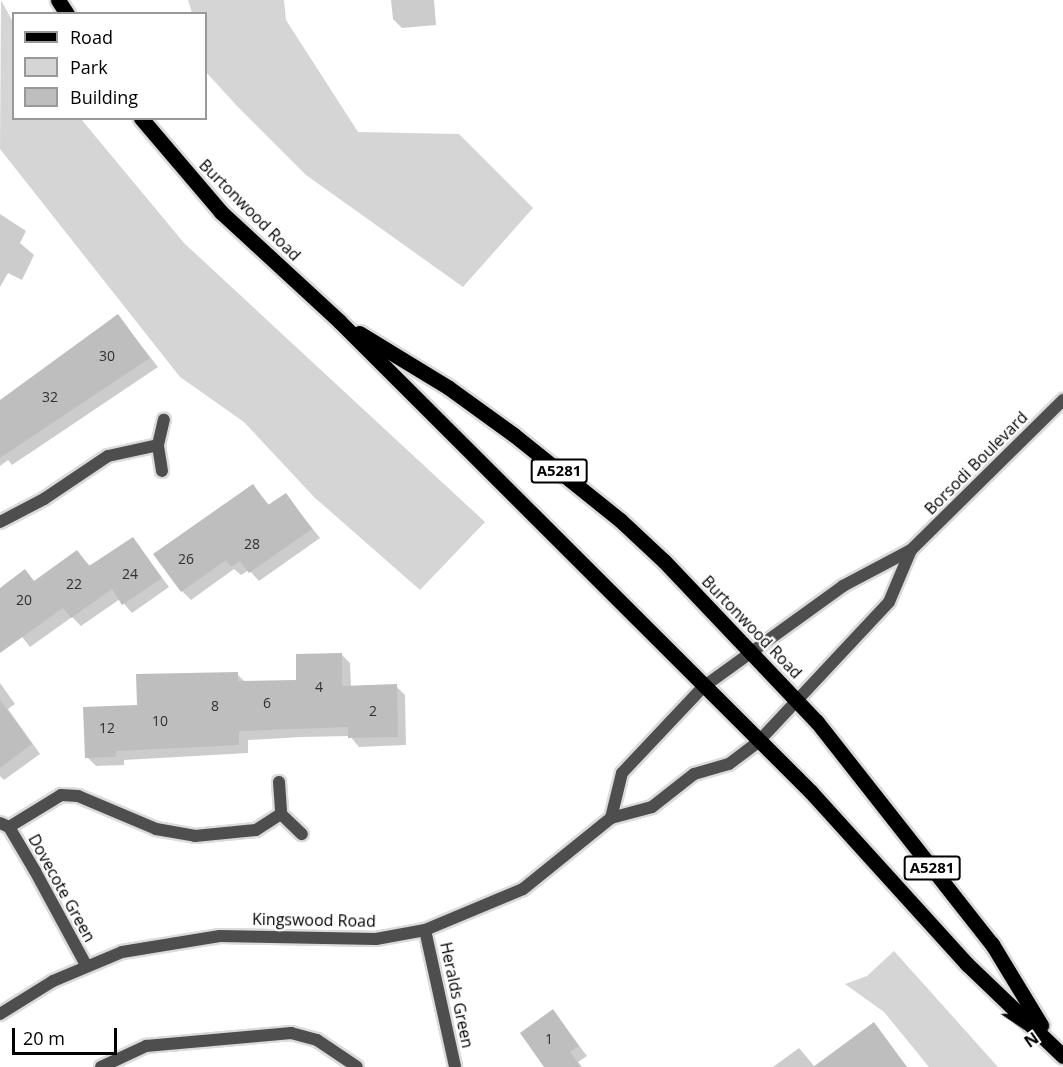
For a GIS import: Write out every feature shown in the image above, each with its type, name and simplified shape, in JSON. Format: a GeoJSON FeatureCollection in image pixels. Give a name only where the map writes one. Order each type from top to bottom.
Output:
{"type":"FeatureCollection","features":[{"type":"Feature","properties":{"kind":"main road","name":"Burtonwood Road"},"geometry":{"type":"LineString","coordinates":[[143,120],[221,212],[339,321],[759,741],[967,964],[1063,1056]]}},
{"type":"Feature","properties":{"kind":"main road","name":"Burtonwood Road"},"geometry":{"type":"LineString","coordinates":[[339,321],[449,388],[523,442],[620,520],[800,702],[992,944],[1052,1043]]}},
{"type":"Feature","properties":{"kind":"street","name":"Borsodi Boulevard"},"geometry":{"type":"LineString","coordinates":[[703,687],[752,654],[843,586],[911,550],[1063,400]]}},
{"type":"Feature","properties":{"kind":"street"},"geometry":{"type":"LineString","coordinates":[[162,471],[158,445],[164,420]]}},
{"type":"Feature","properties":{"kind":"street"},"geometry":{"type":"LineString","coordinates":[[0,522],[44,499],[108,456],[158,445]]}},
{"type":"Feature","properties":{"kind":"street","name":"Borsodi Boulevard"},"geometry":{"type":"LineString","coordinates":[[759,741],[800,702],[889,602],[911,550]]}},
{"type":"Feature","properties":{"kind":"street"},"geometry":{"type":"LineString","coordinates":[[611,818],[622,773],[703,687]]}},
{"type":"Feature","properties":{"kind":"street","name":"Kingswood Road"},"geometry":{"type":"LineString","coordinates":[[0,1014],[52,981],[122,952],[220,936],[376,939],[425,930],[523,889],[611,818],[652,807],[694,774],[729,764],[759,741]]}},
{"type":"Feature","properties":{"kind":"street"},"geometry":{"type":"LineString","coordinates":[[279,782],[281,814],[302,834]]}},
{"type":"Feature","properties":{"kind":"street","name":"Dovecote Green"},"geometry":{"type":"LineString","coordinates":[[86,965],[4,825],[61,795],[78,796],[156,829],[195,836],[256,830],[281,814]]}},
{"type":"Feature","properties":{"kind":"street","name":"Heralds Green"},"geometry":{"type":"LineString","coordinates":[[425,930],[456,1067]]}},
{"type":"Feature","properties":{"kind":"street"},"geometry":{"type":"LineString","coordinates":[[101,1067],[146,1046],[291,1033],[317,1041],[357,1067]]}},
{"type":"Feature","properties":{"kind":"green space"},"geometry":{"type":"Polygon","coordinates":[[[1,0],[12,20],[12,120],[82,120],[184,243],[485,522],[420,590],[314,497],[244,422],[180,377],[0,149],[1,0]]]}},
{"type":"Feature","properties":{"kind":"green space"},"geometry":{"type":"Polygon","coordinates":[[[188,0],[284,0],[286,20],[358,132],[459,134],[533,208],[463,287],[306,175],[237,106],[207,73],[207,12],[192,12],[188,0]]]}},
{"type":"Feature","properties":{"kind":"green space"},"geometry":{"type":"Polygon","coordinates":[[[894,951],[998,1067],[929,1067],[884,1012],[845,984],[867,976],[894,951]]]}},
{"type":"Feature","properties":{"kind":"building"},"geometry":{"type":"Polygon","coordinates":[[[118,314],[150,358],[0,458],[0,400],[118,314]]]}},
{"type":"Feature","properties":{"kind":"building"},"geometry":{"type":"Polygon","coordinates":[[[253,484],[268,505],[286,493],[312,529],[249,573],[240,561],[231,567],[226,560],[181,592],[153,554],[253,484]]]}},
{"type":"Feature","properties":{"kind":"building"},"geometry":{"type":"Polygon","coordinates":[[[133,537],[162,578],[122,605],[112,589],[71,618],[63,608],[0,653],[0,588],[25,569],[34,581],[77,550],[89,566],[133,537]]]}},
{"type":"Feature","properties":{"kind":"building"},"geometry":{"type":"Polygon","coordinates":[[[342,653],[342,686],[397,684],[398,737],[348,738],[348,727],[239,731],[239,745],[116,751],[116,757],[85,758],[83,707],[137,705],[136,674],[238,672],[238,681],[296,680],[296,654],[342,653]]]}},
{"type":"Feature","properties":{"kind":"building"},"geometry":{"type":"Polygon","coordinates":[[[0,700],[32,744],[0,768],[0,700]]]}},
{"type":"Feature","properties":{"kind":"building"},"geometry":{"type":"Polygon","coordinates":[[[553,1009],[579,1046],[570,1052],[581,1067],[544,1067],[520,1033],[553,1009]]]}},
{"type":"Feature","properties":{"kind":"building"},"geometry":{"type":"Polygon","coordinates":[[[874,1022],[907,1067],[813,1067],[874,1022]]]}}]}
